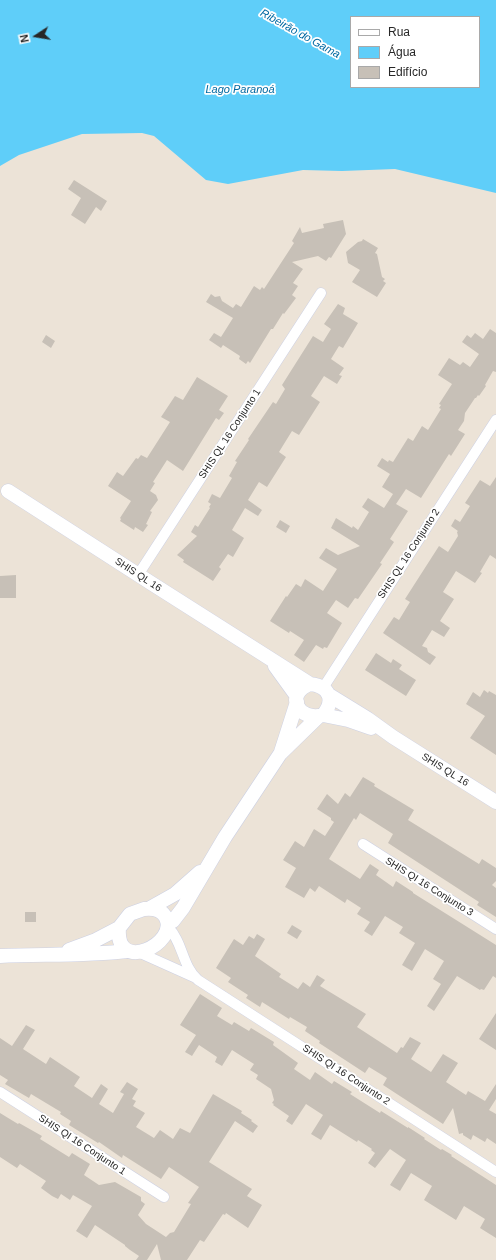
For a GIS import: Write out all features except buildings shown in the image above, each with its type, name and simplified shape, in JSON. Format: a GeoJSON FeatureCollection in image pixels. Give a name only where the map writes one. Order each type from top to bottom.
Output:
{"type":"FeatureCollection","features":[{"type":"Feature","properties":{"kind":"street","name":"SHIS QL 16 Conjunto 1"},"geometry":{"type":"LineString","coordinates":[[138,575],[321,293]]}},
{"type":"Feature","properties":{"kind":"street","name":"SHIS QL 16 Conjunto 2"},"geometry":{"type":"LineString","coordinates":[[321,689],[496,420]]}},
{"type":"Feature","properties":{"kind":"street","name":"SHIS QL 16"},"geometry":{"type":"LineString","coordinates":[[8,491],[138,575],[321,689],[393,737],[496,802]]}},
{"type":"Feature","properties":{"kind":"street","name":"SHIS QL 16"},"geometry":{"type":"LineString","coordinates":[[268,657],[296,699]]}},
{"type":"Feature","properties":{"kind":"street"},"geometry":{"type":"LineString","coordinates":[[168,925],[183,908],[225,836],[280,754],[321,716],[329,706],[321,689],[304,686],[296,699],[280,754]]}},
{"type":"Feature","properties":{"kind":"street"},"geometry":{"type":"LineString","coordinates":[[296,699],[303,713],[312,717],[321,716]]}},
{"type":"Feature","properties":{"kind":"street","name":"SHIS QL 16"},"geometry":{"type":"LineString","coordinates":[[321,716],[358,723],[393,737]]}},
{"type":"Feature","properties":{"kind":"street","name":"SHIS QI 16 Conjunto 3"},"geometry":{"type":"LineString","coordinates":[[362,844],[496,929]]}},
{"type":"Feature","properties":{"kind":"street"},"geometry":{"type":"LineString","coordinates":[[59,954],[96,940],[119,928],[130,914],[150,908],[175,894],[206,867]]}},
{"type":"Feature","properties":{"kind":"street"},"geometry":{"type":"LineString","coordinates":[[0,956],[132,952],[153,946],[167,933],[168,925],[163,913],[150,908]]}},
{"type":"Feature","properties":{"kind":"street","name":"SHIS QI 16 Conjunto 2"},"geometry":{"type":"LineString","coordinates":[[168,925],[177,938],[185,961],[196,978]]}},
{"type":"Feature","properties":{"kind":"street"},"geometry":{"type":"LineString","coordinates":[[119,928],[121,945],[132,952]]}},
{"type":"Feature","properties":{"kind":"street","name":"SHIS QI 16 Conjunto 2"},"geometry":{"type":"LineString","coordinates":[[132,952],[196,978],[496,1172]]}},
{"type":"Feature","properties":{"kind":"street","name":"SHIS QI 16 Conjunto 1"},"geometry":{"type":"LineString","coordinates":[[0,1092],[164,1197]]}},
{"type":"Feature","properties":{"kind":"water","name":"Lago Paranoá"},"geometry":{"type":"Polygon","coordinates":[[[0,0],[496,0],[496,193],[395,169],[342,171],[303,170],[228,184],[206,180],[154,136],[142,133],[82,134],[19,155],[0,166],[0,0]]]}},
{"type":"Feature","properties":{"kind":"water label","name":"Ribeirão do Gama"},"geometry":{"type":"Point","coordinates":[300,34]}}]}
